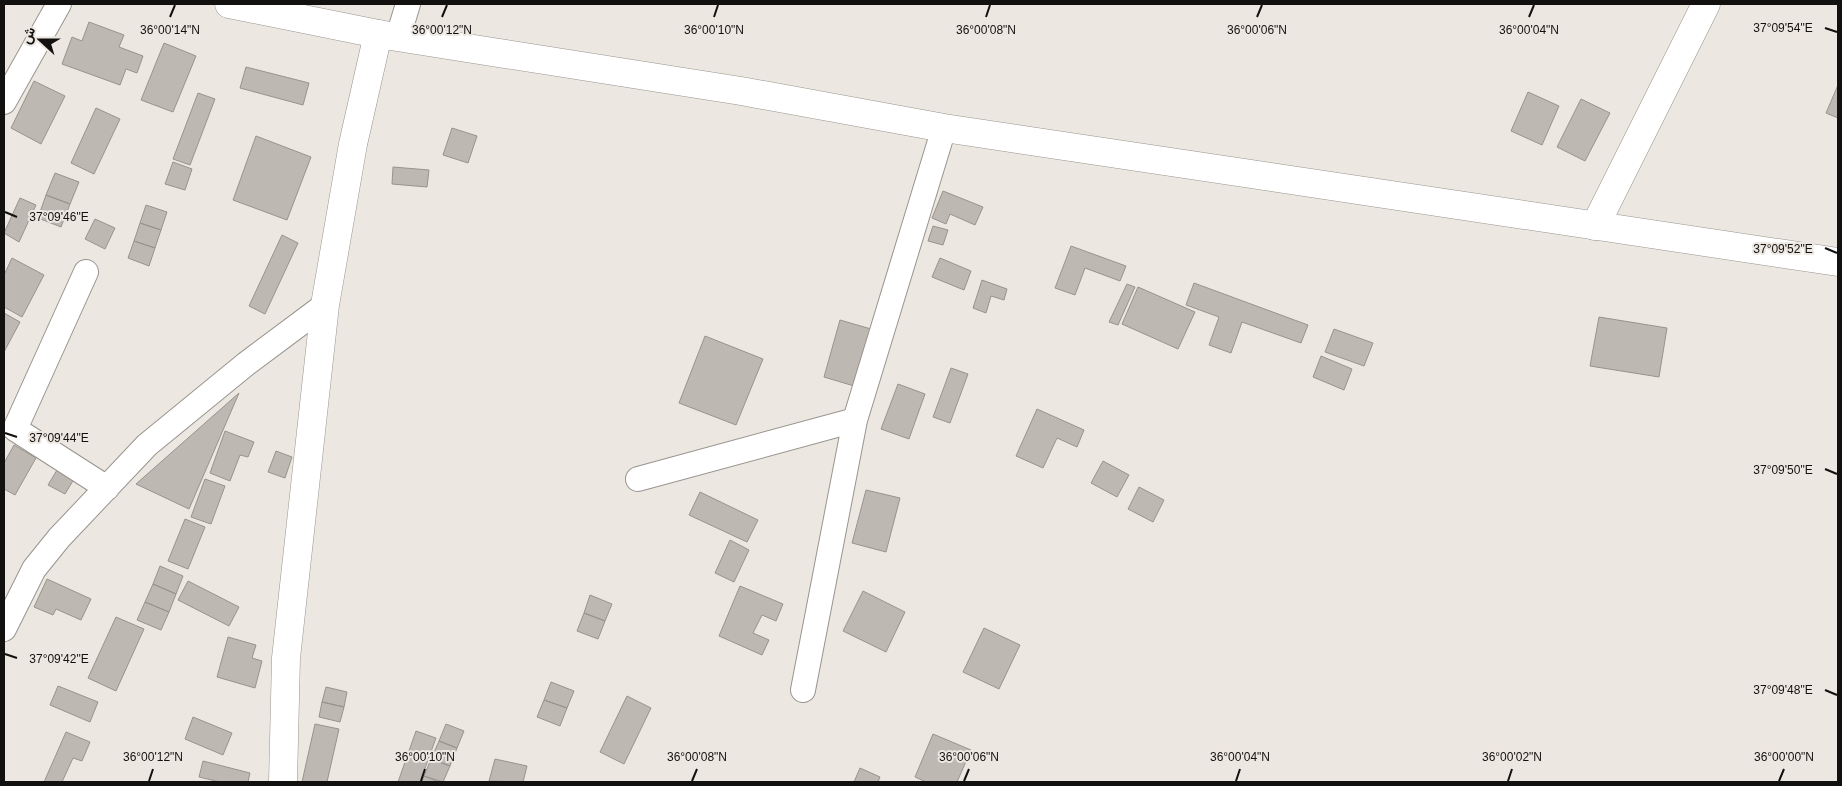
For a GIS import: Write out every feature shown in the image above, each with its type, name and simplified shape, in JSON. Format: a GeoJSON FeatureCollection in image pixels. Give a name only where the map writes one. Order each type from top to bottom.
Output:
{"type":"FeatureCollection","features":[{"type":"Feature","properties":{"kind":"main road"},"geometry":{"type":"LineString","coordinates":[[229,4],[388,36],[741,91],[944,128],[1838,262]]}},
{"type":"Feature","properties":{"kind":"main road"},"geometry":{"type":"LineString","coordinates":[[1595,226],[1706,4]]}},
{"type":"Feature","properties":{"kind":"main road"},"geometry":{"type":"LineString","coordinates":[[283,782],[286,658],[325,305],[352,144],[388,36]]}},
{"type":"Feature","properties":{"kind":"street"},"geometry":{"type":"LineString","coordinates":[[4,102],[60,4]]}},
{"type":"Feature","properties":{"kind":"street"},"geometry":{"type":"LineString","coordinates":[[388,36],[408,4]]}},
{"type":"Feature","properties":{"kind":"street"},"geometry":{"type":"LineString","coordinates":[[803,690],[854,420],[944,128]]}},
{"type":"Feature","properties":{"kind":"street"},"geometry":{"type":"LineString","coordinates":[[86,272],[15,429],[107,488]]}},
{"type":"Feature","properties":{"kind":"street"},"geometry":{"type":"LineString","coordinates":[[4,629],[34,569],[147,446],[246,364],[325,305]]}},
{"type":"Feature","properties":{"kind":"street"},"geometry":{"type":"LineString","coordinates":[[638,479],[854,420]]}},
{"type":"Feature","properties":{"kind":"building"},"geometry":{"type":"Polygon","coordinates":[[[89,22],[124,35],[119,47],[143,56],[137,73],[126,69],[120,85],[62,64],[72,37],[82,41],[89,22]]]}},
{"type":"Feature","properties":{"kind":"building"},"geometry":{"type":"Polygon","coordinates":[[[164,43],[196,56],[173,112],[141,100],[164,43]]]}},
{"type":"Feature","properties":{"kind":"building"},"geometry":{"type":"Polygon","coordinates":[[[246,67],[309,83],[303,105],[240,88],[246,67]]]}},
{"type":"Feature","properties":{"kind":"building"},"geometry":{"type":"Polygon","coordinates":[[[34,81],[65,96],[41,144],[11,128],[34,81]]]}},
{"type":"Feature","properties":{"kind":"building"},"geometry":{"type":"Polygon","coordinates":[[[1838,85],[1838,118],[1826,113],[1838,85]]]}},
{"type":"Feature","properties":{"kind":"building"},"geometry":{"type":"Polygon","coordinates":[[[1528,92],[1559,106],[1542,145],[1511,131],[1528,92]]]}},
{"type":"Feature","properties":{"kind":"building"},"geometry":{"type":"Polygon","coordinates":[[[198,93],[215,99],[190,165],[173,159],[198,93]]]}},
{"type":"Feature","properties":{"kind":"building"},"geometry":{"type":"Polygon","coordinates":[[[1581,99],[1610,113],[1585,161],[1557,147],[1581,99]]]}},
{"type":"Feature","properties":{"kind":"building"},"geometry":{"type":"Polygon","coordinates":[[[96,108],[120,119],[94,174],[71,163],[96,108]]]}},
{"type":"Feature","properties":{"kind":"building"},"geometry":{"type":"Polygon","coordinates":[[[452,128],[477,136],[468,163],[443,155],[452,128]]]}},
{"type":"Feature","properties":{"kind":"building"},"geometry":{"type":"Polygon","coordinates":[[[256,136],[311,157],[287,220],[233,200],[256,136]]]}},
{"type":"Feature","properties":{"kind":"building"},"geometry":{"type":"Polygon","coordinates":[[[173,162],[192,169],[185,190],[165,184],[173,162]]]}},
{"type":"Feature","properties":{"kind":"building"},"geometry":{"type":"Polygon","coordinates":[[[393,167],[429,170],[427,187],[392,184],[393,167]]]}},
{"type":"Feature","properties":{"kind":"building"},"geometry":{"type":"Polygon","coordinates":[[[55,173],[79,182],[70,204],[46,195],[55,173]]]}},
{"type":"Feature","properties":{"kind":"building"},"geometry":{"type":"Polygon","coordinates":[[[943,191],[983,207],[975,225],[950,214],[946,224],[932,218],[943,191]]]}},
{"type":"Feature","properties":{"kind":"building"},"geometry":{"type":"Polygon","coordinates":[[[46,195],[70,204],[61,227],[38,218],[46,195]]]}},
{"type":"Feature","properties":{"kind":"building"},"geometry":{"type":"Polygon","coordinates":[[[20,198],[36,205],[19,242],[4,233],[20,198]]]}},
{"type":"Feature","properties":{"kind":"building"},"geometry":{"type":"Polygon","coordinates":[[[146,205],[167,212],[161,230],[140,223],[146,205]]]}},
{"type":"Feature","properties":{"kind":"building"},"geometry":{"type":"Polygon","coordinates":[[[95,219],[115,228],[105,249],[85,239],[95,219]]]}},
{"type":"Feature","properties":{"kind":"building"},"geometry":{"type":"Polygon","coordinates":[[[140,223],[161,230],[155,248],[134,241],[140,223]]]}},
{"type":"Feature","properties":{"kind":"building"},"geometry":{"type":"Polygon","coordinates":[[[933,226],[948,230],[943,245],[928,241],[933,226]]]}},
{"type":"Feature","properties":{"kind":"building"},"geometry":{"type":"Polygon","coordinates":[[[282,235],[298,243],[265,314],[249,306],[282,235]]]}},
{"type":"Feature","properties":{"kind":"building"},"geometry":{"type":"Polygon","coordinates":[[[134,241],[155,248],[149,266],[128,258],[134,241]]]}},
{"type":"Feature","properties":{"kind":"building"},"geometry":{"type":"Polygon","coordinates":[[[1071,246],[1126,266],[1120,281],[1085,268],[1075,295],[1055,288],[1071,246]]]}},
{"type":"Feature","properties":{"kind":"building"},"geometry":{"type":"Polygon","coordinates":[[[12,258],[44,275],[22,317],[4,307],[4,275],[12,258]]]}},
{"type":"Feature","properties":{"kind":"building"},"geometry":{"type":"Polygon","coordinates":[[[940,258],[971,271],[964,290],[932,277],[940,258]]]}},
{"type":"Feature","properties":{"kind":"building"},"geometry":{"type":"Polygon","coordinates":[[[982,280],[1007,289],[1004,300],[991,296],[986,313],[973,308],[982,280]]]}},
{"type":"Feature","properties":{"kind":"building"},"geometry":{"type":"Polygon","coordinates":[[[1194,283],[1308,325],[1301,343],[1242,322],[1231,353],[1209,345],[1219,317],[1186,305],[1194,283]]]}},
{"type":"Feature","properties":{"kind":"building"},"geometry":{"type":"Polygon","coordinates":[[[1127,284],[1135,287],[1118,325],[1109,322],[1127,284]]]}},
{"type":"Feature","properties":{"kind":"building"},"geometry":{"type":"Polygon","coordinates":[[[1138,287],[1195,312],[1178,349],[1122,324],[1138,287]]]}},
{"type":"Feature","properties":{"kind":"building"},"geometry":{"type":"Polygon","coordinates":[[[4,313],[20,322],[4,352],[4,313]]]}},
{"type":"Feature","properties":{"kind":"building"},"geometry":{"type":"Polygon","coordinates":[[[1599,317],[1667,328],[1659,377],[1590,366],[1599,317]]]}},
{"type":"Feature","properties":{"kind":"building"},"geometry":{"type":"Polygon","coordinates":[[[840,320],[871,329],[854,386],[824,377],[840,320]]]}},
{"type":"Feature","properties":{"kind":"building"},"geometry":{"type":"Polygon","coordinates":[[[1334,329],[1373,343],[1364,366],[1325,352],[1334,329]]]}},
{"type":"Feature","properties":{"kind":"building"},"geometry":{"type":"Polygon","coordinates":[[[705,336],[763,359],[736,425],[679,403],[705,336]]]}},
{"type":"Feature","properties":{"kind":"building"},"geometry":{"type":"Polygon","coordinates":[[[1321,356],[1352,369],[1344,390],[1313,377],[1321,356]]]}},
{"type":"Feature","properties":{"kind":"building"},"geometry":{"type":"Polygon","coordinates":[[[951,368],[968,374],[950,423],[933,417],[951,368]]]}},
{"type":"Feature","properties":{"kind":"building"},"geometry":{"type":"Polygon","coordinates":[[[898,384],[925,394],[909,439],[881,429],[898,384]]]}},
{"type":"Feature","properties":{"kind":"building"},"geometry":{"type":"Polygon","coordinates":[[[239,393],[189,509],[136,484],[239,393]]]}},
{"type":"Feature","properties":{"kind":"building"},"geometry":{"type":"Polygon","coordinates":[[[1037,409],[1084,430],[1077,447],[1057,438],[1043,468],[1016,456],[1037,409]]]}},
{"type":"Feature","properties":{"kind":"building"},"geometry":{"type":"Polygon","coordinates":[[[225,431],[254,442],[248,457],[240,455],[230,481],[210,473],[225,431]]]}},
{"type":"Feature","properties":{"kind":"building"},"geometry":{"type":"Polygon","coordinates":[[[14,445],[36,458],[15,495],[4,489],[4,463],[14,445]]]}},
{"type":"Feature","properties":{"kind":"building"},"geometry":{"type":"Polygon","coordinates":[[[276,451],[292,457],[285,478],[268,472],[276,451]]]}},
{"type":"Feature","properties":{"kind":"building"},"geometry":{"type":"Polygon","coordinates":[[[1103,461],[1129,475],[1117,497],[1091,483],[1103,461]]]}},
{"type":"Feature","properties":{"kind":"building"},"geometry":{"type":"Polygon","coordinates":[[[57,470],[74,479],[65,494],[48,485],[57,470]]]}},
{"type":"Feature","properties":{"kind":"building"},"geometry":{"type":"Polygon","coordinates":[[[205,479],[225,486],[211,524],[191,517],[205,479]]]}},
{"type":"Feature","properties":{"kind":"building"},"geometry":{"type":"Polygon","coordinates":[[[1139,487],[1164,500],[1153,522],[1128,509],[1139,487]]]}},
{"type":"Feature","properties":{"kind":"building"},"geometry":{"type":"Polygon","coordinates":[[[866,490],[900,498],[886,552],[852,543],[866,490]]]}},
{"type":"Feature","properties":{"kind":"building"},"geometry":{"type":"Polygon","coordinates":[[[700,492],[758,520],[747,542],[689,515],[700,492]]]}},
{"type":"Feature","properties":{"kind":"building"},"geometry":{"type":"Polygon","coordinates":[[[185,519],[205,527],[188,569],[168,561],[185,519]]]}},
{"type":"Feature","properties":{"kind":"building"},"geometry":{"type":"Polygon","coordinates":[[[730,540],[749,550],[734,582],[715,573],[730,540]]]}},
{"type":"Feature","properties":{"kind":"building"},"geometry":{"type":"Polygon","coordinates":[[[160,566],[183,576],[176,594],[153,584],[160,566]]]}},
{"type":"Feature","properties":{"kind":"building"},"geometry":{"type":"Polygon","coordinates":[[[47,579],[91,599],[81,620],[56,609],[53,615],[34,607],[47,579]]]}},
{"type":"Feature","properties":{"kind":"building"},"geometry":{"type":"Polygon","coordinates":[[[188,581],[239,607],[229,626],[178,600],[188,581]]]}},
{"type":"Feature","properties":{"kind":"building"},"geometry":{"type":"Polygon","coordinates":[[[153,584],[176,594],[169,612],[145,602],[153,584]]]}},
{"type":"Feature","properties":{"kind":"building"},"geometry":{"type":"Polygon","coordinates":[[[740,586],[783,604],[776,621],[762,615],[753,633],[769,640],[762,655],[719,636],[740,586]]]}},
{"type":"Feature","properties":{"kind":"building"},"geometry":{"type":"Polygon","coordinates":[[[863,591],[905,612],[886,652],[843,631],[863,591]]]}},
{"type":"Feature","properties":{"kind":"building"},"geometry":{"type":"Polygon","coordinates":[[[590,595],[612,604],[605,621],[584,613],[590,595]]]}},
{"type":"Feature","properties":{"kind":"building"},"geometry":{"type":"Polygon","coordinates":[[[145,602],[169,612],[161,630],[137,620],[145,602]]]}},
{"type":"Feature","properties":{"kind":"building"},"geometry":{"type":"Polygon","coordinates":[[[584,613],[605,621],[598,639],[577,631],[584,613]]]}},
{"type":"Feature","properties":{"kind":"building"},"geometry":{"type":"Polygon","coordinates":[[[116,617],[144,629],[116,691],[88,678],[116,617]]]}},
{"type":"Feature","properties":{"kind":"building"},"geometry":{"type":"Polygon","coordinates":[[[984,628],[1020,645],[999,689],[963,672],[984,628]]]}},
{"type":"Feature","properties":{"kind":"building"},"geometry":{"type":"Polygon","coordinates":[[[228,637],[256,645],[252,658],[262,661],[255,688],[217,677],[228,637]]]}},
{"type":"Feature","properties":{"kind":"building"},"geometry":{"type":"Polygon","coordinates":[[[551,682],[574,691],[567,708],[544,700],[551,682]]]}},
{"type":"Feature","properties":{"kind":"building"},"geometry":{"type":"Polygon","coordinates":[[[58,686],[98,702],[90,722],[50,705],[58,686]]]}},
{"type":"Feature","properties":{"kind":"building"},"geometry":{"type":"Polygon","coordinates":[[[326,687],[347,692],[344,707],[322,702],[326,687]]]}},
{"type":"Feature","properties":{"kind":"building"},"geometry":{"type":"Polygon","coordinates":[[[627,696],[651,708],[624,764],[600,752],[627,696]]]}},
{"type":"Feature","properties":{"kind":"building"},"geometry":{"type":"Polygon","coordinates":[[[544,700],[567,708],[560,726],[537,717],[544,700]]]}},
{"type":"Feature","properties":{"kind":"building"},"geometry":{"type":"Polygon","coordinates":[[[322,702],[344,707],[340,722],[319,717],[322,702]]]}},
{"type":"Feature","properties":{"kind":"building"},"geometry":{"type":"Polygon","coordinates":[[[193,717],[232,733],[223,755],[185,739],[193,717]]]}},
{"type":"Feature","properties":{"kind":"building"},"geometry":{"type":"Polygon","coordinates":[[[315,724],[339,729],[327,782],[302,782],[315,724]]]}},
{"type":"Feature","properties":{"kind":"building"},"geometry":{"type":"Polygon","coordinates":[[[446,724],[464,731],[457,748],[439,741],[446,724]]]}},
{"type":"Feature","properties":{"kind":"building"},"geometry":{"type":"Polygon","coordinates":[[[416,731],[436,738],[420,782],[398,782],[416,731]]]}},
{"type":"Feature","properties":{"kind":"building"},"geometry":{"type":"Polygon","coordinates":[[[66,732],[90,742],[82,761],[73,758],[62,782],[44,782],[66,732]]]}},
{"type":"Feature","properties":{"kind":"building"},"geometry":{"type":"Polygon","coordinates":[[[933,734],[971,750],[957,782],[926,782],[915,777],[933,734]]]}},
{"type":"Feature","properties":{"kind":"building"},"geometry":{"type":"Polygon","coordinates":[[[439,741],[457,748],[450,766],[431,759],[439,741]]]}},
{"type":"Feature","properties":{"kind":"building"},"geometry":{"type":"Polygon","coordinates":[[[431,759],[450,766],[443,782],[424,776],[431,759]]]}},
{"type":"Feature","properties":{"kind":"building"},"geometry":{"type":"Polygon","coordinates":[[[495,759],[527,766],[523,782],[489,781],[495,759]]]}},
{"type":"Feature","properties":{"kind":"building"},"geometry":{"type":"Polygon","coordinates":[[[203,761],[250,773],[248,782],[220,782],[199,777],[203,761]]]}},
{"type":"Feature","properties":{"kind":"building"},"geometry":{"type":"Polygon","coordinates":[[[860,768],[880,777],[878,782],[854,782],[860,768]]]}},
{"type":"Feature","properties":{"kind":"building"},"geometry":{"type":"Polygon","coordinates":[[[424,776],[439,782],[422,782],[424,776]]]}}]}
